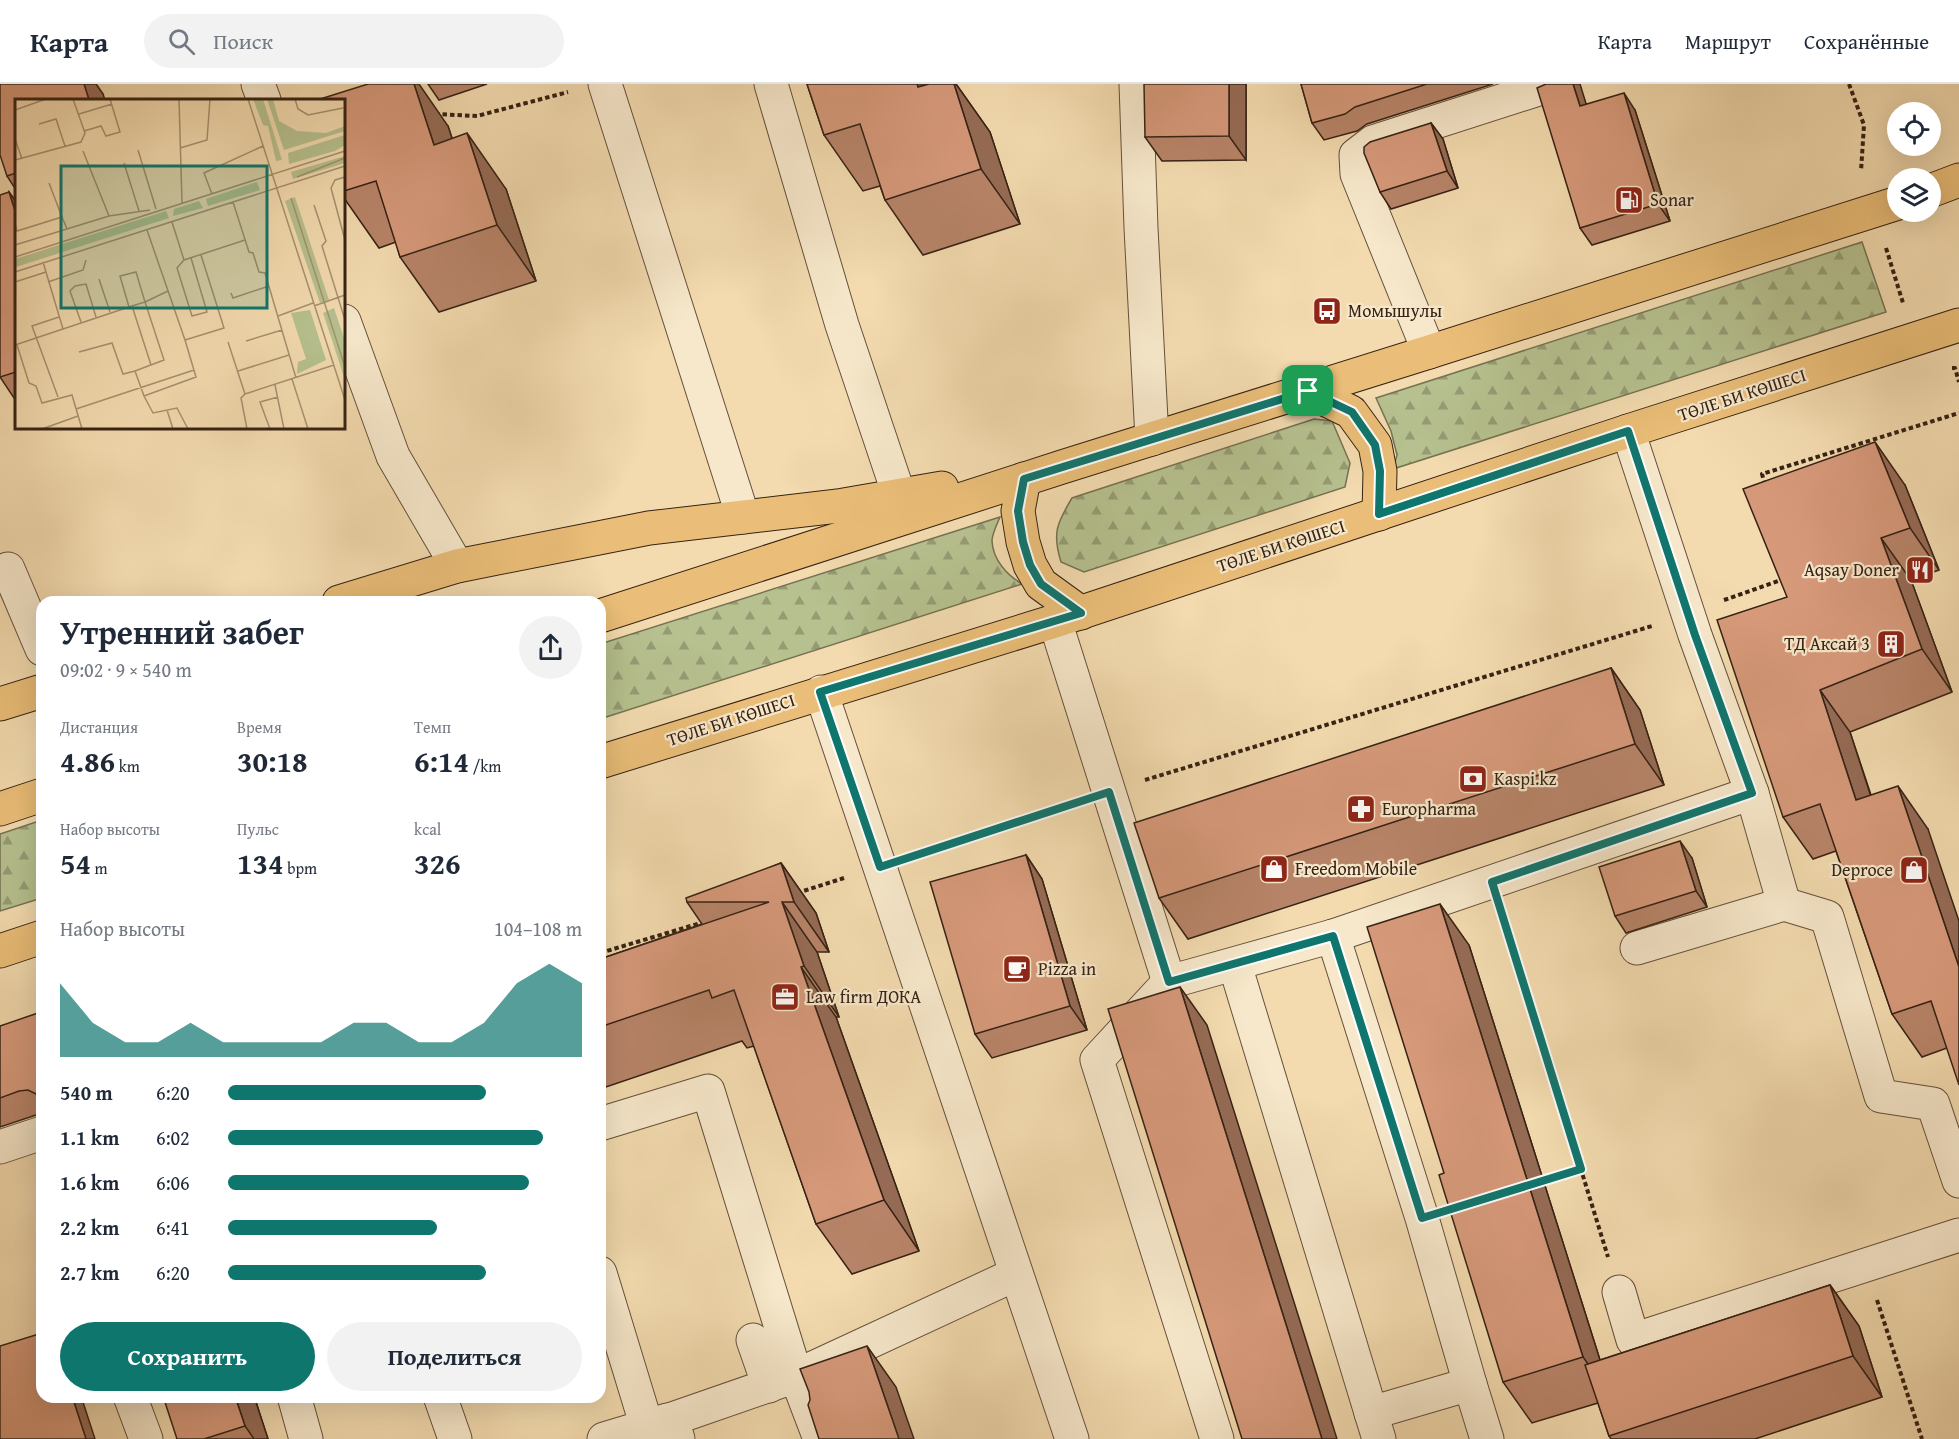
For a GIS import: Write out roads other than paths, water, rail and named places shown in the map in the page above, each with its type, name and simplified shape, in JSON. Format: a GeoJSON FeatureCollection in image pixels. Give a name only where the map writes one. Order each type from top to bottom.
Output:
{"type":"FeatureCollection","features":[{"type":"Feature","properties":{"kind":"main road"},"geometry":{"type":"LineString","coordinates":[[1941,187],[1959,180]]}},
{"type":"Feature","properties":{"kind":"main road"},"geometry":{"type":"LineString","coordinates":[[606,614],[1062,466],[1308,391],[1887,206]]}},
{"type":"Feature","properties":{"kind":"main road","name":"ТӨЛЕ БИ КӨШЕСІ"},"geometry":{"type":"LineString","coordinates":[[606,760],[1068,617],[1628,431],[1959,325]]}},
{"type":"Feature","properties":{"kind":"main road"},"geometry":{"type":"LineString","coordinates":[[1308,391],[1352,412],[1375,445],[1380,471],[1379,514]]}},
{"type":"Feature","properties":{"kind":"main road"},"geometry":{"type":"LineString","coordinates":[[359,596],[457,566],[650,528],[838,506],[1062,466]]}},
{"type":"Feature","properties":{"kind":"main road"},"geometry":{"type":"LineString","coordinates":[[1024,479],[1018,511],[1023,542],[1030,565],[1041,584],[1068,617]]}},
{"type":"Feature","properties":{"kind":"main road"},"geometry":{"type":"LineString","coordinates":[[0,704],[36,693]]}},
{"type":"Feature","properties":{"kind":"main road"},"geometry":{"type":"LineString","coordinates":[[0,809],[36,797]]}},
{"type":"Feature","properties":{"kind":"main road"},"geometry":{"type":"LineString","coordinates":[[0,951],[36,939]]}},
{"type":"Feature","properties":{"kind":"street"},"geometry":{"type":"LineString","coordinates":[[258,84],[264,99]]}},
{"type":"Feature","properties":{"kind":"street"},"geometry":{"type":"LineString","coordinates":[[771,84],[842,324],[899,495]]}},
{"type":"Feature","properties":{"kind":"street"},"geometry":{"type":"LineString","coordinates":[[1136,84],[1152,439]]}},
{"type":"Feature","properties":{"kind":"street"},"geometry":{"type":"LineString","coordinates":[[1429,352],[1357,174],[1356,155],[1373,142],[1554,84]]}},
{"type":"Feature","properties":{"kind":"street"},"geometry":{"type":"LineString","coordinates":[[591,87],[743,517]]}},
{"type":"Feature","properties":{"kind":"street"},"geometry":{"type":"LineString","coordinates":[[345,324],[393,456],[457,566]]}},
{"type":"Feature","properties":{"kind":"street"},"geometry":{"type":"LineString","coordinates":[[1628,431],[1688,613],[1752,793],[1784,904]]}},
{"type":"Feature","properties":{"kind":"street"},"geometry":{"type":"LineString","coordinates":[[3,563],[36,636]]}},
{"type":"Feature","properties":{"kind":"street"},"geometry":{"type":"LineString","coordinates":[[1068,617],[1109,792],[1169,982]]}},
{"type":"Feature","properties":{"kind":"street"},"geometry":{"type":"LineString","coordinates":[[820,692],[1072,1439]]}},
{"type":"Feature","properties":{"kind":"street"},"geometry":{"type":"LineString","coordinates":[[1217,1439],[1097,1060],[1169,982],[1333,936],[1752,793]]}},
{"type":"Feature","properties":{"kind":"street"},"geometry":{"type":"LineString","coordinates":[[1636,948],[1784,904],[1827,917],[1881,1096],[1933,1104],[1959,1181]]}},
{"type":"Feature","properties":{"kind":"street"},"geometry":{"type":"LineString","coordinates":[[1333,936],[1422,1218],[1487,1439]]}},
{"type":"Feature","properties":{"kind":"street"},"geometry":{"type":"LineString","coordinates":[[1235,965],[1375,1426],[1470,1384]]}},
{"type":"Feature","properties":{"kind":"street"},"geometry":{"type":"LineString","coordinates":[[606,1122],[708,1091],[782,1381]]}},
{"type":"Feature","properties":{"kind":"street"},"geometry":{"type":"LineString","coordinates":[[0,1147],[36,1134]]}},
{"type":"Feature","properties":{"kind":"street"},"geometry":{"type":"LineString","coordinates":[[1619,1292],[1633,1340],[1959,1235]]}},
{"type":"Feature","properties":{"kind":"street"},"geometry":{"type":"LineString","coordinates":[[604,1439],[666,1428],[782,1381],[1017,1274]]}},
{"type":"Feature","properties":{"kind":"street"},"geometry":{"type":"LineString","coordinates":[[606,1287],[666,1428]]}},
{"type":"Feature","properties":{"kind":"street"},"geometry":{"type":"LineString","coordinates":[[753,1340],[820,1439]]}},
{"type":"Feature","properties":{"kind":"street"},"geometry":{"type":"LineString","coordinates":[[133,1403],[146,1439]]}},
{"type":"Feature","properties":{"kind":"street"},"geometry":{"type":"LineString","coordinates":[[296,1403],[306,1439]]}},
{"type":"Feature","properties":{"kind":"street"},"geometry":{"type":"LineString","coordinates":[[442,1403],[455,1439]]}},
{"type":"Feature","properties":{"kind":"place","name":"Sonar"},"geometry":{"type":"Point","coordinates":[1629,200]}},
{"type":"Feature","properties":{"kind":"place","name":"Момышулы"},"geometry":{"type":"Point","coordinates":[1327,311]}},
{"type":"Feature","properties":{"kind":"place","name":"Aqsay Doner"},"geometry":{"type":"Point","coordinates":[1920,570]}},
{"type":"Feature","properties":{"kind":"place","name":"ТД Аксай 3"},"geometry":{"type":"Point","coordinates":[1891,644]}},
{"type":"Feature","properties":{"kind":"place","name":"Kaspi.kz"},"geometry":{"type":"Point","coordinates":[1473,779]}},
{"type":"Feature","properties":{"kind":"place","name":"Europharma"},"geometry":{"type":"Point","coordinates":[1361,809]}},
{"type":"Feature","properties":{"kind":"place","name":"Freedom Mobile"},"geometry":{"type":"Point","coordinates":[1274,869]}},
{"type":"Feature","properties":{"kind":"place","name":"Deproce"},"geometry":{"type":"Point","coordinates":[1914,870]}},
{"type":"Feature","properties":{"kind":"place","name":"Pizza in"},"geometry":{"type":"Point","coordinates":[1017,969]}},
{"type":"Feature","properties":{"kind":"place","name":"Law firm ДОКА"},"geometry":{"type":"Point","coordinates":[785,997]}}]}
